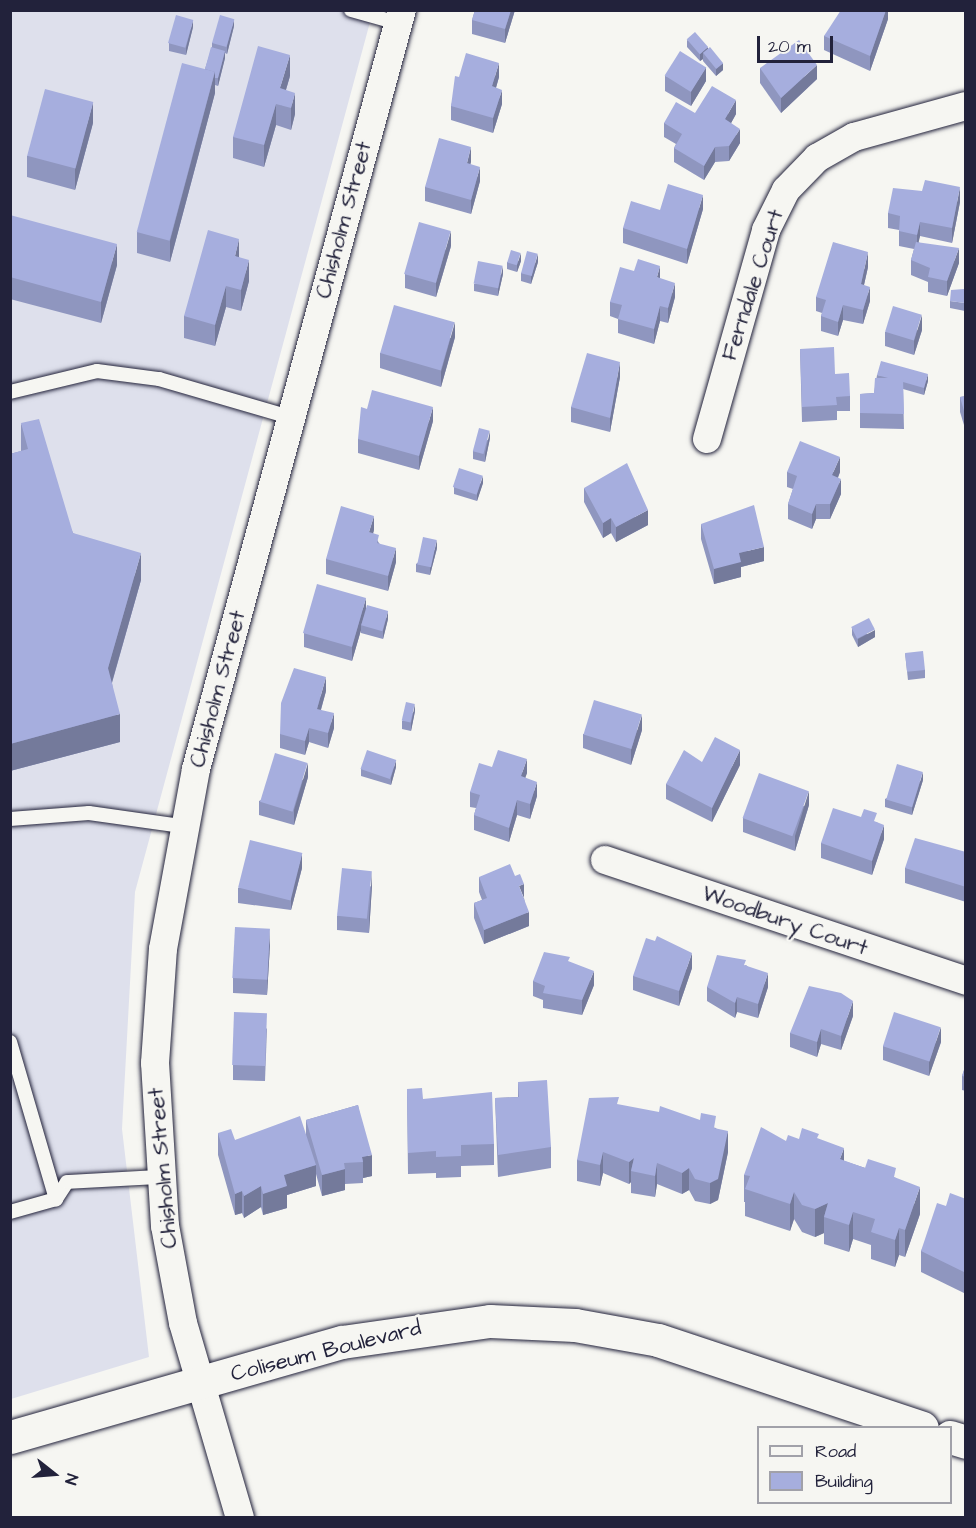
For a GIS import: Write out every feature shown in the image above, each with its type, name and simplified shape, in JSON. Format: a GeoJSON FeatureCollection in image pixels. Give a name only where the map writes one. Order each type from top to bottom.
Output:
{"type":"FeatureCollection","features":[{"type":"Feature","properties":{"kind":"main road","name":"Coliseum Boulevard"},"geometry":{"type":"LineString","coordinates":[[10,1437],[199,1382],[390,1331],[533,1322],[658,1340],[916,1426]]}},
{"type":"Feature","properties":{"kind":"street","name":"Chisholm Street"},"geometry":{"type":"LineString","coordinates":[[240,1518],[199,1382],[173,1275],[160,1177],[158,1006],[182,826],[290,417],[400,17]]}},
{"type":"Feature","properties":{"kind":"street","name":"Ferndale Court"},"geometry":{"type":"LineString","coordinates":[[706,439],[766,230],[786,190],[817,158],[854,137],[966,106]]}},
{"type":"Feature","properties":{"kind":"street","name":"Woodbury Court"},"geometry":{"type":"LineString","coordinates":[[606,860],[966,981]]}},
{"type":"Feature","properties":{"kind":"lane"},"geometry":{"type":"LineString","coordinates":[[351,10],[400,17]]}},
{"type":"Feature","properties":{"kind":"lane"},"geometry":{"type":"LineString","coordinates":[[10,392],[97,371],[159,379],[290,417]]}},
{"type":"Feature","properties":{"kind":"lane"},"geometry":{"type":"LineString","coordinates":[[10,819],[89,813],[182,826]]}},
{"type":"Feature","properties":{"kind":"lane"},"geometry":{"type":"LineString","coordinates":[[10,1042],[56,1199]]}},
{"type":"Feature","properties":{"kind":"lane"},"geometry":{"type":"LineString","coordinates":[[10,1212],[56,1199],[67,1182],[160,1177]]}},
{"type":"Feature","properties":{"kind":"shaded area"},"geometry":{"type":"Polygon","coordinates":[[[11,11],[373,11],[135,892],[122,1129],[149,1357],[11,1399],[11,11]]]}},
{"type":"Feature","properties":{"kind":"building"},"geometry":{"type":"Polygon","coordinates":[[[475,10],[511,10],[505,29],[472,20],[475,10]]]}},
{"type":"Feature","properties":{"kind":"building"},"geometry":{"type":"Polygon","coordinates":[[[841,10],[886,10],[870,56],[824,36],[841,10]]]}},
{"type":"Feature","properties":{"kind":"building"},"geometry":{"type":"Polygon","coordinates":[[[176,15],[193,20],[185,48],[168,43],[176,15]]]}},
{"type":"Feature","properties":{"kind":"building"},"geometry":{"type":"Polygon","coordinates":[[[220,15],[234,19],[226,47],[212,43],[220,15]]]}},
{"type":"Feature","properties":{"kind":"building"},"geometry":{"type":"Polygon","coordinates":[[[695,32],[708,47],[700,54],[687,39],[695,32]]]}},
{"type":"Feature","properties":{"kind":"building"},"geometry":{"type":"Polygon","coordinates":[[[799,40],[817,65],[781,98],[760,68],[799,40]]]}},
{"type":"Feature","properties":{"kind":"building"},"geometry":{"type":"Polygon","coordinates":[[[258,46],[290,55],[280,88],[295,93],[291,108],[276,104],[264,145],[233,137],[258,46]]]}},
{"type":"Feature","properties":{"kind":"building"},"geometry":{"type":"Polygon","coordinates":[[[211,47],[225,51],[218,78],[215,78],[215,72],[205,69],[211,47]]]}},
{"type":"Feature","properties":{"kind":"building"},"geometry":{"type":"Polygon","coordinates":[[[710,47],[723,63],[716,69],[703,53],[710,47]]]}},
{"type":"Feature","properties":{"kind":"building"},"geometry":{"type":"Polygon","coordinates":[[[680,51],[706,67],[691,92],[665,76],[680,51]]]}},
{"type":"Feature","properties":{"kind":"building"},"geometry":{"type":"Polygon","coordinates":[[[466,53],[499,63],[492,86],[502,90],[493,118],[451,106],[455,76],[459,77],[466,53]]]}},
{"type":"Feature","properties":{"kind":"building"},"geometry":{"type":"Polygon","coordinates":[[[182,63],[215,72],[170,241],[137,232],[182,63]]]}},
{"type":"Feature","properties":{"kind":"building"},"geometry":{"type":"Polygon","coordinates":[[[712,86],[736,100],[725,119],[740,129],[729,146],[715,147],[704,166],[674,148],[682,134],[664,123],[676,102],[695,113],[712,86]]]}},
{"type":"Feature","properties":{"kind":"building"},"geometry":{"type":"Polygon","coordinates":[[[45,89],[93,102],[75,169],[27,156],[45,89]]]}},
{"type":"Feature","properties":{"kind":"building"},"geometry":{"type":"Polygon","coordinates":[[[439,138],[471,147],[467,163],[480,167],[471,200],[425,187],[439,138]]]}},
{"type":"Feature","properties":{"kind":"building"},"geometry":{"type":"Polygon","coordinates":[[[925,180],[960,187],[952,228],[920,222],[917,235],[899,231],[900,216],[888,213],[893,188],[922,191],[925,180]]]}},
{"type":"Feature","properties":{"kind":"building"},"geometry":{"type":"Polygon","coordinates":[[[668,184],[703,195],[687,249],[623,228],[631,201],[660,210],[668,184]]]}},
{"type":"Feature","properties":{"kind":"building"},"geometry":{"type":"Polygon","coordinates":[[[10,215],[117,244],[101,302],[10,277],[10,215]]]}},
{"type":"Feature","properties":{"kind":"building"},"geometry":{"type":"Polygon","coordinates":[[[419,222],[451,231],[436,283],[404,274],[419,222]]]}},
{"type":"Feature","properties":{"kind":"building"},"geometry":{"type":"Polygon","coordinates":[[[208,230],[239,239],[235,256],[249,260],[241,290],[226,286],[215,325],[184,316],[208,230]]]}},
{"type":"Feature","properties":{"kind":"building"},"geometry":{"type":"Polygon","coordinates":[[[833,242],[868,252],[861,284],[870,287],[863,310],[843,305],[838,322],[821,316],[826,300],[816,297],[833,242]]]}},
{"type":"Feature","properties":{"kind":"building"},"geometry":{"type":"Polygon","coordinates":[[[916,242],[959,248],[947,281],[928,277],[930,268],[911,260],[916,242]]]}},
{"type":"Feature","properties":{"kind":"building"},"geometry":{"type":"Polygon","coordinates":[[[511,250],[521,253],[517,265],[507,262],[511,250]]]}},
{"type":"Feature","properties":{"kind":"building"},"geometry":{"type":"Polygon","coordinates":[[[527,251],[538,254],[532,276],[521,273],[527,251]]]}},
{"type":"Feature","properties":{"kind":"building"},"geometry":{"type":"Polygon","coordinates":[[[638,259],[660,266],[657,277],[675,283],[668,308],[660,306],[654,329],[618,319],[622,305],[610,302],[620,267],[634,271],[638,259]]]}},
{"type":"Feature","properties":{"kind":"building"},"geometry":{"type":"Polygon","coordinates":[[[478,261],[503,266],[498,288],[474,284],[478,261]]]}},
{"type":"Feature","properties":{"kind":"building"},"geometry":{"type":"Polygon","coordinates":[[[964,289],[965,303],[950,301],[951,290],[964,289]]]}},
{"type":"Feature","properties":{"kind":"building"},"geometry":{"type":"Polygon","coordinates":[[[394,305],[455,322],[441,370],[380,353],[394,305]]]}},
{"type":"Feature","properties":{"kind":"building"},"geometry":{"type":"Polygon","coordinates":[[[893,306],[922,315],[914,341],[885,332],[893,306]]]}},
{"type":"Feature","properties":{"kind":"building"},"geometry":{"type":"Polygon","coordinates":[[[834,347],[835,374],[849,373],[850,396],[836,397],[837,405],[802,407],[800,349],[834,347]]]}},
{"type":"Feature","properties":{"kind":"building"},"geometry":{"type":"Polygon","coordinates":[[[587,353],[620,362],[610,418],[571,407],[587,353]]]}},
{"type":"Feature","properties":{"kind":"building"},"geometry":{"type":"Polygon","coordinates":[[[881,361],[928,374],[924,388],[903,382],[903,378],[877,375],[881,361]]]}},
{"type":"Feature","properties":{"kind":"building"},"geometry":{"type":"Polygon","coordinates":[[[875,378],[903,378],[904,414],[860,413],[860,394],[874,393],[875,378]]]}},
{"type":"Feature","properties":{"kind":"building"},"geometry":{"type":"Polygon","coordinates":[[[372,390],[433,407],[419,456],[358,439],[361,407],[367,409],[372,390]]]}},
{"type":"Feature","properties":{"kind":"building"},"geometry":{"type":"Polygon","coordinates":[[[966,396],[966,410],[964,411],[960,397],[966,396]]]}},
{"type":"Feature","properties":{"kind":"building"},"geometry":{"type":"Polygon","coordinates":[[[39,419],[73,533],[141,553],[108,668],[120,714],[10,744],[10,454],[28,449],[21,423],[39,419]]]}},
{"type":"Feature","properties":{"kind":"building"},"geometry":{"type":"Polygon","coordinates":[[[479,428],[490,431],[483,454],[473,451],[479,428]]]}},
{"type":"Feature","properties":{"kind":"building"},"geometry":{"type":"Polygon","coordinates":[[[800,441],[840,457],[832,475],[841,479],[830,504],[816,504],[812,514],[788,504],[797,476],[787,472],[800,441]]]}},
{"type":"Feature","properties":{"kind":"building"},"geometry":{"type":"Polygon","coordinates":[[[627,463],[648,510],[616,527],[611,518],[603,523],[584,488],[627,463]]]}},
{"type":"Feature","properties":{"kind":"building"},"geometry":{"type":"Polygon","coordinates":[[[459,468],[483,476],[477,495],[453,487],[459,468]]]}},
{"type":"Feature","properties":{"kind":"building"},"geometry":{"type":"Polygon","coordinates":[[[754,505],[764,547],[739,553],[741,562],[714,569],[701,524],[754,505]]]}},
{"type":"Feature","properties":{"kind":"building"},"geometry":{"type":"Polygon","coordinates":[[[341,506],[374,516],[369,532],[379,535],[377,543],[396,548],[388,576],[326,559],[341,506]]]}},
{"type":"Feature","properties":{"kind":"building"},"geometry":{"type":"Polygon","coordinates":[[[423,537],[437,540],[431,567],[417,564],[423,537]]]}},
{"type":"Feature","properties":{"kind":"building"},"geometry":{"type":"Polygon","coordinates":[[[317,584],[366,598],[352,647],[303,633],[317,584]]]}},
{"type":"Feature","properties":{"kind":"building"},"geometry":{"type":"Polygon","coordinates":[[[367,605],[388,611],[382,631],[361,625],[367,605]]]}},
{"type":"Feature","properties":{"kind":"building"},"geometry":{"type":"Polygon","coordinates":[[[869,618],[875,630],[857,639],[851,627],[869,618]]]}},
{"type":"Feature","properties":{"kind":"building"},"geometry":{"type":"Polygon","coordinates":[[[923,651],[925,670],[907,672],[905,653],[923,651]]]}},
{"type":"Feature","properties":{"kind":"building"},"geometry":{"type":"Polygon","coordinates":[[[294,668],[326,677],[317,709],[334,713],[328,733],[309,728],[305,741],[280,734],[281,703],[294,668]]]}},
{"type":"Feature","properties":{"kind":"building"},"geometry":{"type":"Polygon","coordinates":[[[594,700],[642,715],[631,749],[583,734],[594,700]]]}},
{"type":"Feature","properties":{"kind":"building"},"geometry":{"type":"Polygon","coordinates":[[[406,702],[415,704],[410,723],[402,721],[406,702]]]}},
{"type":"Feature","properties":{"kind":"building"},"geometry":{"type":"Polygon","coordinates":[[[715,737],[740,750],[712,808],[666,784],[684,750],[702,762],[715,737]]]}},
{"type":"Feature","properties":{"kind":"building"},"geometry":{"type":"Polygon","coordinates":[[[367,750],[396,760],[390,779],[360,769],[367,750]]]}},
{"type":"Feature","properties":{"kind":"building"},"geometry":{"type":"Polygon","coordinates":[[[498,750],[527,759],[521,776],[537,782],[530,804],[517,800],[509,828],[474,815],[480,795],[470,792],[479,763],[492,767],[498,750]]]}},
{"type":"Feature","properties":{"kind":"building"},"geometry":{"type":"Polygon","coordinates":[[[275,753],[308,763],[293,812],[260,802],[275,753]]]}},
{"type":"Feature","properties":{"kind":"building"},"geometry":{"type":"Polygon","coordinates":[[[897,764],[923,772],[912,807],[886,799],[897,764]]]}},
{"type":"Feature","properties":{"kind":"building"},"geometry":{"type":"Polygon","coordinates":[[[759,773],[809,791],[792,836],[743,818],[759,773]]]}},
{"type":"Feature","properties":{"kind":"building"},"geometry":{"type":"Polygon","coordinates":[[[833,808],[861,817],[864,809],[877,813],[874,821],[884,825],[872,861],[821,843],[833,808]]]}},
{"type":"Feature","properties":{"kind":"building"},"geometry":{"type":"Polygon","coordinates":[[[915,838],[966,852],[966,887],[905,868],[915,838]]]}},
{"type":"Feature","properties":{"kind":"building"},"geometry":{"type":"Polygon","coordinates":[[[250,840],[302,853],[291,901],[238,888],[250,840]]]}},
{"type":"Feature","properties":{"kind":"building"},"geometry":{"type":"Polygon","coordinates":[[[510,864],[515,876],[520,874],[524,884],[519,886],[529,912],[484,930],[474,903],[487,898],[479,877],[510,864]]]}},
{"type":"Feature","properties":{"kind":"building"},"geometry":{"type":"Polygon","coordinates":[[[342,868],[372,871],[367,919],[337,916],[342,868]]]}},
{"type":"Feature","properties":{"kind":"building"},"geometry":{"type":"Polygon","coordinates":[[[235,927],[270,929],[267,980],[232,978],[235,927]]]}},
{"type":"Feature","properties":{"kind":"building"},"geometry":{"type":"Polygon","coordinates":[[[657,936],[692,953],[679,991],[633,976],[646,938],[655,941],[657,936]]]}},
{"type":"Feature","properties":{"kind":"building"},"geometry":{"type":"Polygon","coordinates":[[[544,952],[570,957],[568,961],[594,971],[582,1000],[543,993],[545,986],[533,981],[544,952]]]}},
{"type":"Feature","properties":{"kind":"building"},"geometry":{"type":"Polygon","coordinates":[[[717,955],[746,960],[744,965],[768,973],[758,1004],[737,997],[735,1003],[707,987],[717,955]]]}},
{"type":"Feature","properties":{"kind":"building"},"geometry":{"type":"Polygon","coordinates":[[[809,986],[841,993],[853,1001],[841,1036],[821,1029],[817,1042],[790,1033],[809,986]]]}},
{"type":"Feature","properties":{"kind":"building"},"geometry":{"type":"Polygon","coordinates":[[[234,1012],[267,1013],[265,1066],[232,1065],[234,1012]]]}},
{"type":"Feature","properties":{"kind":"building"},"geometry":{"type":"Polygon","coordinates":[[[894,1012],[941,1027],[929,1061],[883,1046],[894,1012]]]}},
{"type":"Feature","properties":{"kind":"building"},"geometry":{"type":"Polygon","coordinates":[[[966,1064],[966,1077],[962,1076],[966,1064]]]}},
{"type":"Feature","properties":{"kind":"building"},"geometry":{"type":"Polygon","coordinates":[[[547,1080],[551,1147],[498,1155],[495,1098],[519,1097],[518,1082],[547,1080]]]}},
{"type":"Feature","properties":{"kind":"building"},"geometry":{"type":"Polygon","coordinates":[[[422,1088],[423,1099],[492,1092],[494,1144],[461,1145],[461,1156],[436,1157],[436,1151],[408,1153],[407,1089],[422,1088]]]}},
{"type":"Feature","properties":{"kind":"building"},"geometry":{"type":"Polygon","coordinates":[[[619,1097],[617,1104],[659,1112],[660,1106],[700,1120],[701,1113],[716,1116],[714,1128],[728,1131],[718,1179],[710,1183],[695,1179],[689,1168],[682,1173],[657,1163],[655,1176],[631,1171],[634,1158],[629,1162],[603,1152],[600,1165],[577,1160],[589,1098],[619,1097]]]}},
{"type":"Feature","properties":{"kind":"building"},"geometry":{"type":"Polygon","coordinates":[[[358,1105],[372,1155],[362,1157],[363,1162],[344,1163],[345,1169],[322,1175],[306,1120],[358,1105]]]}},
{"type":"Feature","properties":{"kind":"building"},"geometry":{"type":"Polygon","coordinates":[[[300,1116],[316,1165],[284,1175],[287,1186],[263,1194],[261,1186],[244,1196],[242,1191],[235,1194],[218,1133],[231,1129],[235,1140],[300,1116]]]}},
{"type":"Feature","properties":{"kind":"building"},"geometry":{"type":"Polygon","coordinates":[[[761,1127],[786,1141],[788,1135],[799,1139],[802,1128],[819,1134],[817,1138],[844,1148],[840,1159],[865,1168],[868,1159],[896,1168],[894,1177],[920,1187],[905,1230],[899,1228],[895,1240],[871,1232],[875,1219],[853,1212],[849,1225],[824,1217],[828,1203],[815,1209],[802,1205],[794,1192],[790,1204],[745,1189],[750,1176],[744,1175],[761,1127]]]}},
{"type":"Feature","properties":{"kind":"building"},"geometry":{"type":"Polygon","coordinates":[[[950,1193],[966,1199],[966,1273],[921,1251],[937,1203],[946,1206],[950,1193]]]}}]}
